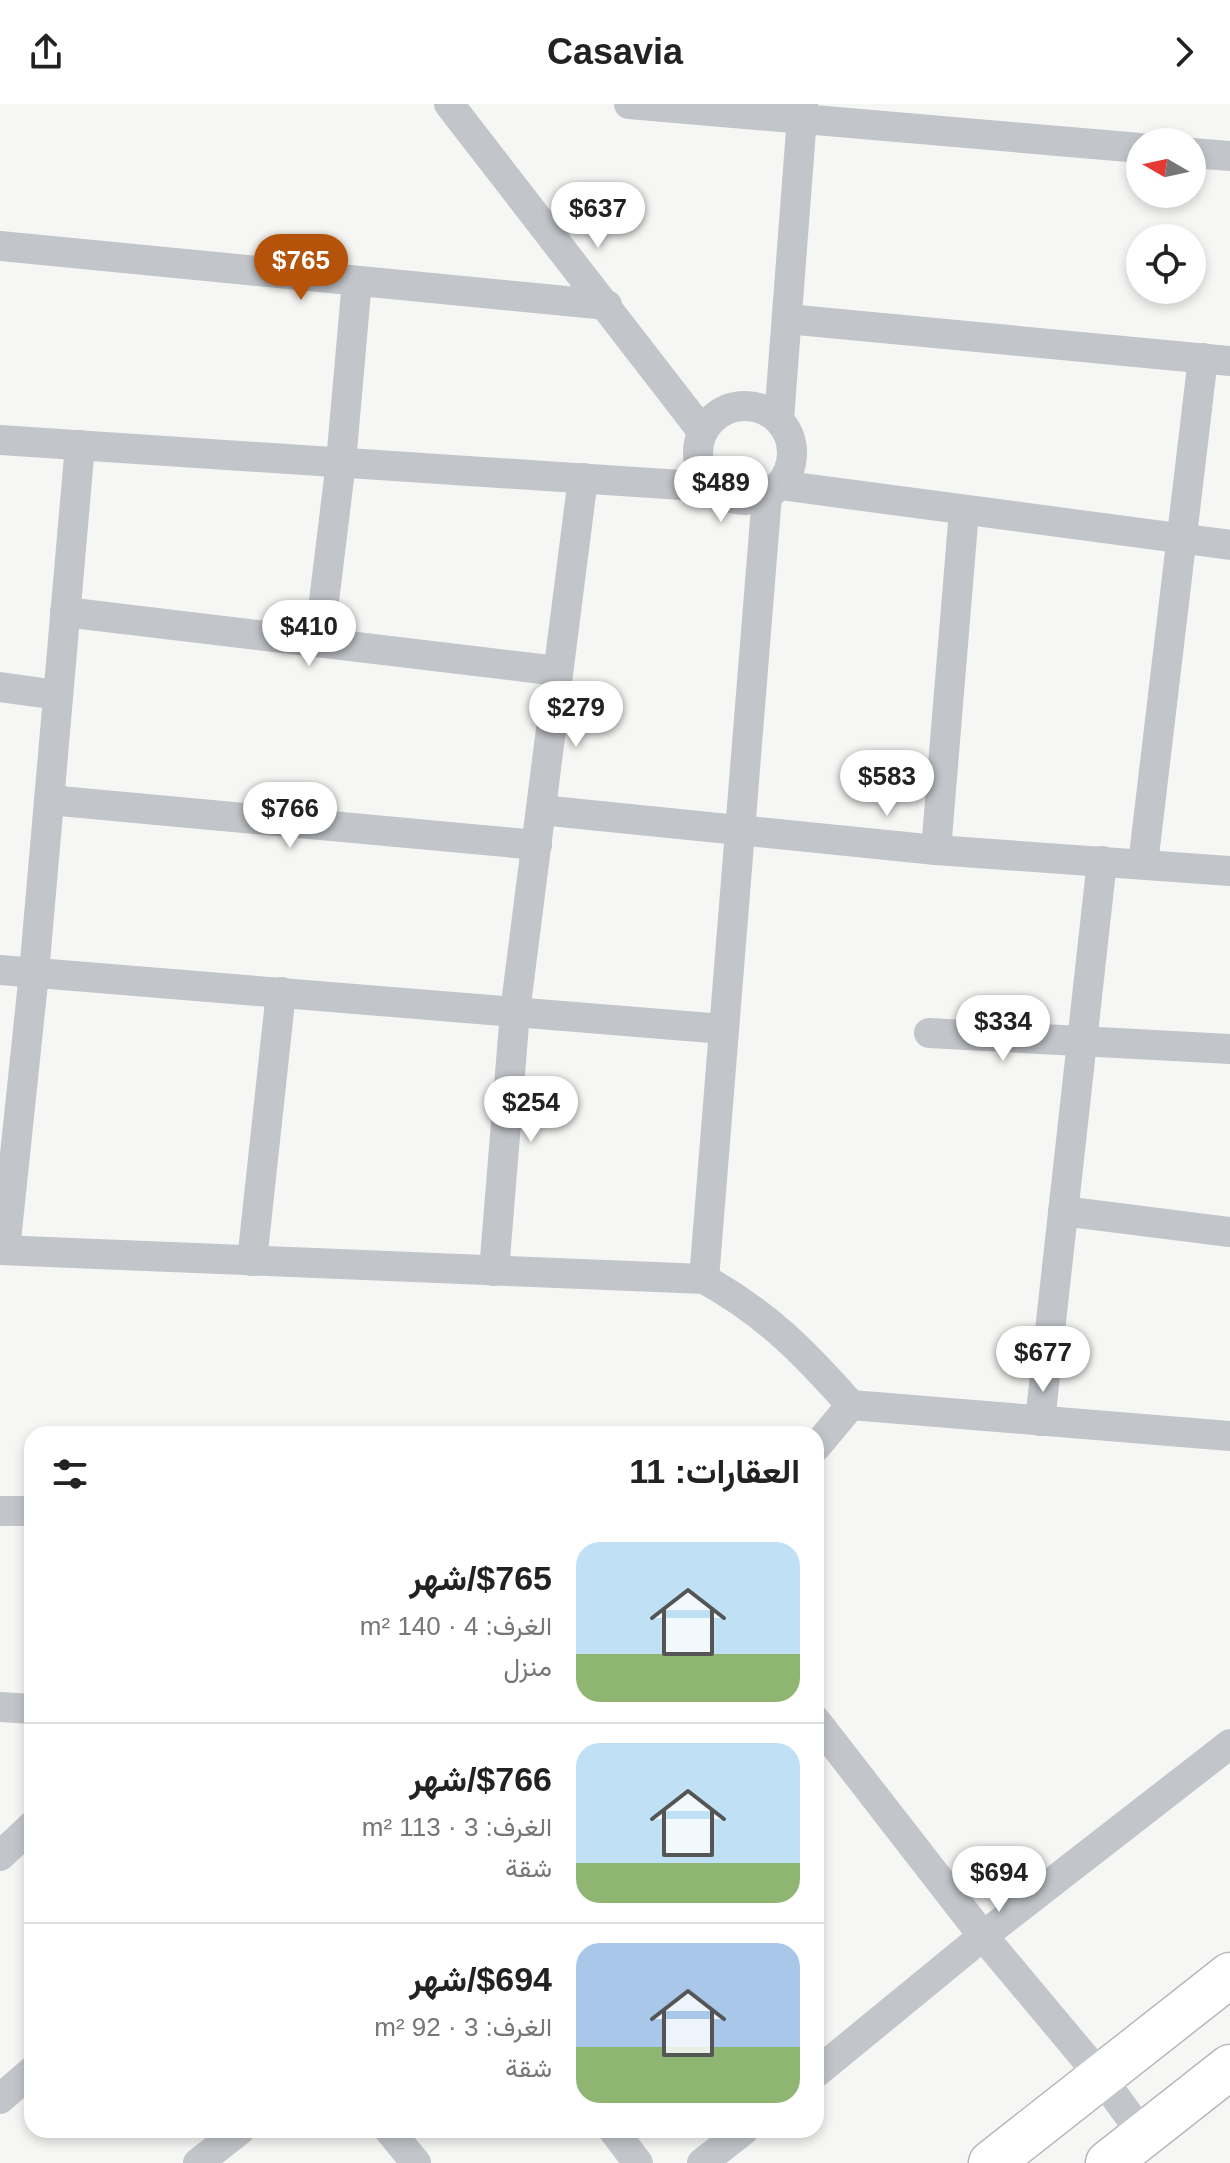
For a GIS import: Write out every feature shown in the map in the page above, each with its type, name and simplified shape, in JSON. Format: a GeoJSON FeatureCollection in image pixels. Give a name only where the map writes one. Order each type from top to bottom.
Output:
{"type":"FeatureCollection","features":[{"type":"Feature","properties":{"kind":"street"},"geometry":{"type":"LineString","coordinates":[[449,104],[702,431]]}},
{"type":"Feature","properties":{"kind":"street"},"geometry":{"type":"LineString","coordinates":[[629,104],[802,113],[1126,147]]}},
{"type":"Feature","properties":{"kind":"street"},"geometry":{"type":"LineString","coordinates":[[779,419],[802,113]]}},
{"type":"Feature","properties":{"kind":"street"},"geometry":{"type":"LineString","coordinates":[[1206,154],[1230,156]]}},
{"type":"Feature","properties":{"kind":"street"},"geometry":{"type":"LineString","coordinates":[[0,246],[607,305]]}},
{"type":"Feature","properties":{"kind":"street"},"geometry":{"type":"LineString","coordinates":[[319,642],[341,462],[357,281]]}},
{"type":"Feature","properties":{"kind":"street"},"geometry":{"type":"LineString","coordinates":[[787,319],[1217,359],[1180,541],[1143,864]]}},
{"type":"Feature","properties":{"kind":"street"},"geometry":{"type":"LineString","coordinates":[[704,1279],[738,828],[774,490],[791,464],[791,439],[779,419],[760,407],[737,405],[717,414],[702,431],[698,460],[711,487]]}},
{"type":"Feature","properties":{"kind":"street"},"geometry":{"type":"LineString","coordinates":[[0,440],[711,487],[738,499],[774,490],[1230,545]]}},
{"type":"Feature","properties":{"kind":"street"},"geometry":{"type":"LineString","coordinates":[[80,445],[34,973],[2,1250],[704,1279],[749,1305],[803,1351],[851,1405],[1230,1436]]}},
{"type":"Feature","properties":{"kind":"street"},"geometry":{"type":"LineString","coordinates":[[494,1271],[515,1012],[583,478]]}},
{"type":"Feature","properties":{"kind":"street"},"geometry":{"type":"LineString","coordinates":[[936,850],[964,511]]}},
{"type":"Feature","properties":{"kind":"street"},"geometry":{"type":"LineString","coordinates":[[65,612],[558,671]]}},
{"type":"Feature","properties":{"kind":"street"},"geometry":{"type":"LineString","coordinates":[[0,687],[58,695]]}},
{"type":"Feature","properties":{"kind":"street"},"geometry":{"type":"LineString","coordinates":[[49,800],[537,845]]}},
{"type":"Feature","properties":{"kind":"street"},"geometry":{"type":"LineString","coordinates":[[541,810],[936,850],[1230,871]]}},
{"type":"Feature","properties":{"kind":"street"},"geometry":{"type":"LineString","coordinates":[[1040,1421],[1102,861]]}},
{"type":"Feature","properties":{"kind":"street"},"geometry":{"type":"LineString","coordinates":[[0,970],[723,1029]]}},
{"type":"Feature","properties":{"kind":"street"},"geometry":{"type":"LineString","coordinates":[[252,1261],[281,992]]}},
{"type":"Feature","properties":{"kind":"street"},"geometry":{"type":"LineString","coordinates":[[929,1033],[1230,1049]]}},
{"type":"Feature","properties":{"kind":"street"},"geometry":{"type":"LineString","coordinates":[[1063,1211],[1230,1232]]}},
{"type":"Feature","properties":{"kind":"street"},"geometry":{"type":"LineString","coordinates":[[824,1437],[851,1405]]}},
{"type":"Feature","properties":{"kind":"street"},"geometry":{"type":"LineString","coordinates":[[0,1511],[24,1511]]}},
{"type":"Feature","properties":{"kind":"street"},"geometry":{"type":"LineString","coordinates":[[0,1707],[24,1708]]}},
{"type":"Feature","properties":{"kind":"street"},"geometry":{"type":"LineString","coordinates":[[824,1731],[983,1936],[1101,2077],[1143,2135]]}},
{"type":"Feature","properties":{"kind":"street"},"geometry":{"type":"LineString","coordinates":[[824,2064],[1230,1744]]}},
{"type":"Feature","properties":{"kind":"street"},"geometry":{"type":"LineString","coordinates":[[0,1856],[24,1834]]}},
{"type":"Feature","properties":{"kind":"street"},"geometry":{"type":"LineString","coordinates":[[991,2163],[1230,1975]]}},
{"type":"Feature","properties":{"kind":"street"},"geometry":{"type":"LineString","coordinates":[[1108,2163],[1230,2067]]}},
{"type":"Feature","properties":{"kind":"street"},"geometry":{"type":"LineString","coordinates":[[0,2099],[24,2078]]}},
{"type":"Feature","properties":{"kind":"street"},"geometry":{"type":"LineString","coordinates":[[198,2163],[230,2138]]}},
{"type":"Feature","properties":{"kind":"street"},"geometry":{"type":"LineString","coordinates":[[396,2138],[416,2163]]}},
{"type":"Feature","properties":{"kind":"street"},"geometry":{"type":"LineString","coordinates":[[619,2138],[638,2163]]}},
{"type":"Feature","properties":{"kind":"street"},"geometry":{"type":"LineString","coordinates":[[702,2163],[734,2138]]}}]}
